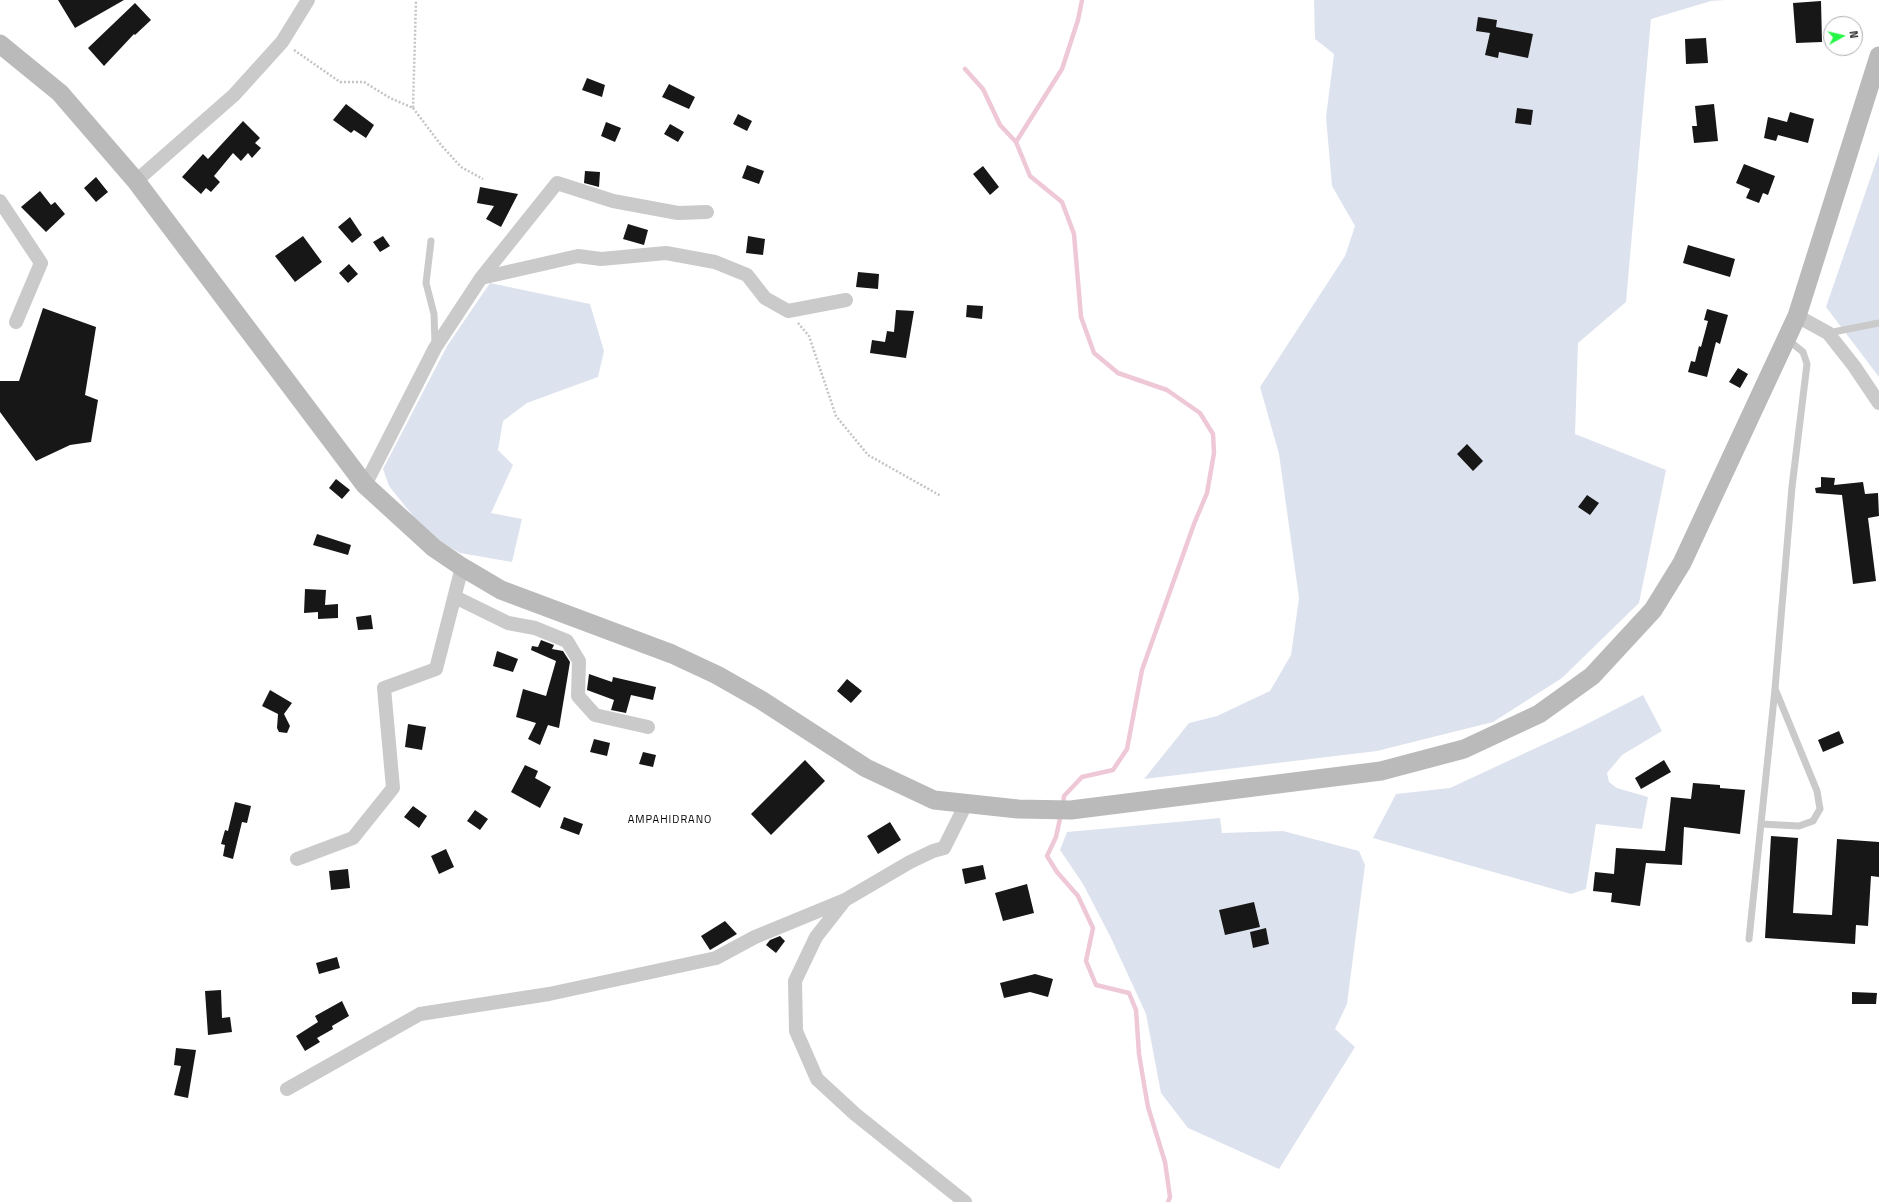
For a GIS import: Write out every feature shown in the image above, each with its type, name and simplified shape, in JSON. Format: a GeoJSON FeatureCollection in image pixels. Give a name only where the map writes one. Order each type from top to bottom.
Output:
{"type":"FeatureCollection","features":[{"type":"Feature","properties":{"kind":"street"},"geometry":{"type":"LineString","coordinates":[[136,181],[234,95],[282,42],[308,0]]}},
{"type":"Feature","properties":{"kind":"street"},"geometry":{"type":"LineString","coordinates":[[0,44],[60,94],[136,181],[365,484],[434,548],[462,567],[501,590],[672,654],[717,675],[761,700],[866,768],[892,782],[934,800],[1018,809],[1050,808],[1071,810],[1381,771],[1464,749],[1539,714],[1592,676],[1653,610],[1682,564],[1797,316],[1879,56]]}},
{"type":"Feature","properties":{"kind":"street"},"geometry":{"type":"LineString","coordinates":[[365,484],[435,348],[481,278],[556,183],[614,201],[678,213],[707,212]]}},
{"type":"Feature","properties":{"kind":"street"},"geometry":{"type":"LineString","coordinates":[[0,201],[41,264],[16,322]]}},
{"type":"Feature","properties":{"kind":"street"},"geometry":{"type":"LineString","coordinates":[[481,278],[577,256],[601,259],[666,253],[715,262],[747,275],[765,298],[788,311],[846,300]]}},
{"type":"Feature","properties":{"kind":"street"},"geometry":{"type":"LineString","coordinates":[[1797,316],[1828,333],[1854,366],[1879,403]]}},
{"type":"Feature","properties":{"kind":"street"},"geometry":{"type":"LineString","coordinates":[[297,859],[353,838],[393,788],[384,688],[436,670],[462,567]]}},
{"type":"Feature","properties":{"kind":"street"},"geometry":{"type":"LineString","coordinates":[[455,596],[508,623],[535,628],[567,641],[579,661],[578,696],[595,715],[648,727]]}},
{"type":"Feature","properties":{"kind":"street"},"geometry":{"type":"LineString","coordinates":[[287,1089],[420,1014],[549,994],[716,958],[755,937],[845,900],[915,860],[933,851],[944,848],[966,804]]}},
{"type":"Feature","properties":{"kind":"street"},"geometry":{"type":"LineString","coordinates":[[845,900],[816,937],[795,981],[796,1031],[817,1079],[855,1114],[965,1202]]}},
{"type":"Feature","properties":{"kind":"lane"},"geometry":{"type":"LineString","coordinates":[[431,241],[426,283],[434,314],[435,348]]}},
{"type":"Feature","properties":{"kind":"lane"},"geometry":{"type":"LineString","coordinates":[[1828,333],[1879,323]]}},
{"type":"Feature","properties":{"kind":"lane"},"geometry":{"type":"LineString","coordinates":[[1749,939],[1775,689],[1792,487],[1807,364],[1803,352],[1786,339]]}},
{"type":"Feature","properties":{"kind":"lane"},"geometry":{"type":"LineString","coordinates":[[1761,824],[1799,826],[1813,821],[1820,809],[1817,791],[1775,689]]}},
{"type":"Feature","properties":{"kind":"path"},"geometry":{"type":"LineString","coordinates":[[413,108],[416,0]]}},
{"type":"Feature","properties":{"kind":"path"},"geometry":{"type":"LineString","coordinates":[[282,42],[340,82],[364,82],[390,98],[413,108],[440,145],[461,167],[483,179]]}},
{"type":"Feature","properties":{"kind":"path"},"geometry":{"type":"LineString","coordinates":[[788,311],[809,336],[836,416],[868,455],[941,496]]}},
{"type":"Feature","properties":{"kind":"shaded area"},"geometry":{"type":"Polygon","coordinates":[[[1314,0],[1725,0],[1711,1],[1651,19],[1626,302],[1578,343],[1575,434],[1666,470],[1639,603],[1562,678],[1493,722],[1377,751],[1144,779],[1189,723],[1217,716],[1270,691],[1291,655],[1299,598],[1279,454],[1260,387],[1345,256],[1355,226],[1332,186],[1326,117],[1334,54],[1315,39],[1314,0]]]}},
{"type":"Feature","properties":{"kind":"shaded area"},"geometry":{"type":"Polygon","coordinates":[[[1879,153],[1879,377],[1826,307],[1879,153]]]}},
{"type":"Feature","properties":{"kind":"shaded area"},"geometry":{"type":"Polygon","coordinates":[[[490,283],[590,304],[604,351],[598,377],[527,403],[503,421],[498,450],[513,465],[491,513],[522,519],[512,562],[460,553],[429,536],[389,486],[383,469],[447,346],[490,283]]]}},
{"type":"Feature","properties":{"kind":"shaded area"},"geometry":{"type":"Polygon","coordinates":[[[1643,695],[1662,731],[1622,755],[1607,773],[1609,782],[1617,788],[1648,797],[1642,829],[1596,824],[1586,889],[1571,894],[1373,838],[1396,794],[1450,788],[1581,727],[1643,695]]]}},
{"type":"Feature","properties":{"kind":"shaded area"},"geometry":{"type":"Polygon","coordinates":[[[1220,818],[1222,833],[1283,831],[1359,851],[1365,865],[1347,1004],[1335,1029],[1355,1047],[1279,1169],[1188,1128],[1161,1093],[1146,1014],[1111,938],[1083,884],[1060,850],[1067,832],[1220,818]]]}},
{"type":"Feature","properties":{"kind":"building"},"geometry":{"type":"Polygon","coordinates":[[[58,0],[124,0],[75,28],[58,0]]]}},
{"type":"Feature","properties":{"kind":"building"},"geometry":{"type":"Polygon","coordinates":[[[1821,1],[1822,42],[1796,43],[1793,3],[1821,1]]]}},
{"type":"Feature","properties":{"kind":"building"},"geometry":{"type":"Polygon","coordinates":[[[135,3],[151,20],[135,35],[134,34],[104,66],[88,48],[135,3]]]}},
{"type":"Feature","properties":{"kind":"building"},"geometry":{"type":"Polygon","coordinates":[[[1478,17],[1497,20],[1496,27],[1533,34],[1528,58],[1499,52],[1498,58],[1485,55],[1490,33],[1476,31],[1478,17]]]}},
{"type":"Feature","properties":{"kind":"building"},"geometry":{"type":"Polygon","coordinates":[[[1706,38],[1708,63],[1686,64],[1685,39],[1706,38]]]}},
{"type":"Feature","properties":{"kind":"building"},"geometry":{"type":"Polygon","coordinates":[[[587,78],[605,85],[602,97],[582,90],[587,78]]]}},
{"type":"Feature","properties":{"kind":"building"},"geometry":{"type":"Polygon","coordinates":[[[669,84],[695,97],[689,109],[662,97],[669,84]]]}},
{"type":"Feature","properties":{"kind":"building"},"geometry":{"type":"Polygon","coordinates":[[[346,104],[374,125],[366,138],[354,130],[351,133],[333,120],[346,104]]]}},
{"type":"Feature","properties":{"kind":"building"},"geometry":{"type":"Polygon","coordinates":[[[1714,104],[1718,141],[1694,143],[1692,126],[1697,126],[1695,106],[1714,104]]]}},
{"type":"Feature","properties":{"kind":"building"},"geometry":{"type":"Polygon","coordinates":[[[1517,108],[1533,110],[1531,125],[1515,123],[1517,108]]]}},
{"type":"Feature","properties":{"kind":"building"},"geometry":{"type":"Polygon","coordinates":[[[1790,112],[1814,119],[1808,143],[1778,135],[1776,141],[1764,138],[1768,117],[1787,122],[1790,112]]]}},
{"type":"Feature","properties":{"kind":"building"},"geometry":{"type":"Polygon","coordinates":[[[738,114],[752,121],[747,131],[733,124],[738,114]]]}},
{"type":"Feature","properties":{"kind":"building"},"geometry":{"type":"Polygon","coordinates":[[[243,121],[260,138],[255,143],[261,148],[252,158],[248,153],[241,161],[233,153],[214,176],[220,182],[211,192],[206,188],[201,194],[182,177],[203,154],[208,159],[243,121]]]}},
{"type":"Feature","properties":{"kind":"building"},"geometry":{"type":"Polygon","coordinates":[[[606,122],[621,128],[615,142],[601,136],[606,122]]]}},
{"type":"Feature","properties":{"kind":"building"},"geometry":{"type":"Polygon","coordinates":[[[670,124],[684,132],[678,142],[664,134],[670,124]]]}},
{"type":"Feature","properties":{"kind":"building"},"geometry":{"type":"Polygon","coordinates":[[[1744,164],[1775,176],[1768,195],[1763,193],[1759,203],[1746,198],[1750,189],[1736,183],[1744,164]]]}},
{"type":"Feature","properties":{"kind":"building"},"geometry":{"type":"Polygon","coordinates":[[[747,165],[764,171],[759,184],[742,178],[747,165]]]}},
{"type":"Feature","properties":{"kind":"building"},"geometry":{"type":"Polygon","coordinates":[[[983,166],[999,187],[990,195],[973,174],[983,166]]]}},
{"type":"Feature","properties":{"kind":"building"},"geometry":{"type":"Polygon","coordinates":[[[585,171],[600,172],[599,187],[584,183],[585,171]]]}},
{"type":"Feature","properties":{"kind":"building"},"geometry":{"type":"Polygon","coordinates":[[[96,177],[108,192],[96,202],[84,188],[96,177]]]}},
{"type":"Feature","properties":{"kind":"building"},"geometry":{"type":"Polygon","coordinates":[[[480,187],[518,194],[501,227],[486,219],[494,206],[477,203],[480,187]]]}},
{"type":"Feature","properties":{"kind":"building"},"geometry":{"type":"Polygon","coordinates":[[[40,191],[51,205],[55,202],[65,214],[46,232],[21,207],[40,191]]]}},
{"type":"Feature","properties":{"kind":"building"},"geometry":{"type":"Polygon","coordinates":[[[350,217],[362,235],[352,243],[338,227],[350,217]]]}},
{"type":"Feature","properties":{"kind":"building"},"geometry":{"type":"Polygon","coordinates":[[[628,224],[648,230],[644,245],[623,239],[628,224]]]}},
{"type":"Feature","properties":{"kind":"building"},"geometry":{"type":"Polygon","coordinates":[[[303,236],[322,262],[295,282],[275,256],[303,236]]]}},
{"type":"Feature","properties":{"kind":"building"},"geometry":{"type":"Polygon","coordinates":[[[383,236],[390,246],[380,252],[373,242],[383,236]]]}},
{"type":"Feature","properties":{"kind":"building"},"geometry":{"type":"Polygon","coordinates":[[[748,236],[765,239],[763,255],[746,253],[748,236]]]}},
{"type":"Feature","properties":{"kind":"building"},"geometry":{"type":"Polygon","coordinates":[[[1688,245],[1735,259],[1730,277],[1683,263],[1688,245]]]}},
{"type":"Feature","properties":{"kind":"building"},"geometry":{"type":"Polygon","coordinates":[[[349,264],[358,274],[348,283],[339,273],[349,264]]]}},
{"type":"Feature","properties":{"kind":"building"},"geometry":{"type":"Polygon","coordinates":[[[858,272],[879,274],[878,289],[856,287],[858,272]]]}},
{"type":"Feature","properties":{"kind":"building"},"geometry":{"type":"Polygon","coordinates":[[[967,305],[983,306],[982,319],[966,317],[967,305]]]}},
{"type":"Feature","properties":{"kind":"building"},"geometry":{"type":"Polygon","coordinates":[[[43,308],[96,327],[85,395],[98,400],[91,442],[70,445],[36,461],[0,412],[0,381],[19,381],[43,308]]]}},
{"type":"Feature","properties":{"kind":"building"},"geometry":{"type":"Polygon","coordinates":[[[1707,309],[1728,315],[1720,344],[1716,342],[1707,377],[1688,372],[1691,361],[1695,362],[1699,346],[1701,347],[1708,321],[1704,320],[1707,309]]]}},
{"type":"Feature","properties":{"kind":"building"},"geometry":{"type":"Polygon","coordinates":[[[896,310],[914,311],[906,358],[870,353],[872,340],[885,342],[887,331],[894,332],[896,310]]]}},
{"type":"Feature","properties":{"kind":"building"},"geometry":{"type":"Polygon","coordinates":[[[1738,368],[1748,374],[1740,388],[1729,382],[1738,368]]]}},
{"type":"Feature","properties":{"kind":"building"},"geometry":{"type":"Polygon","coordinates":[[[1467,444],[1483,461],[1473,471],[1457,454],[1467,444]]]}},
{"type":"Feature","properties":{"kind":"building"},"geometry":{"type":"Polygon","coordinates":[[[1821,477],[1835,478],[1834,485],[1863,482],[1865,494],[1878,493],[1879,516],[1868,518],[1876,581],[1853,584],[1842,495],[1816,493],[1815,488],[1821,487],[1821,477]]]}},
{"type":"Feature","properties":{"kind":"building"},"geometry":{"type":"Polygon","coordinates":[[[336,479],[350,490],[342,499],[329,488],[336,479]]]}},
{"type":"Feature","properties":{"kind":"building"},"geometry":{"type":"Polygon","coordinates":[[[1587,495],[1599,503],[1590,515],[1578,507],[1587,495]]]}},
{"type":"Feature","properties":{"kind":"building"},"geometry":{"type":"Polygon","coordinates":[[[317,534],[351,545],[348,555],[313,545],[317,534]]]}},
{"type":"Feature","properties":{"kind":"building"},"geometry":{"type":"Polygon","coordinates":[[[305,589],[326,590],[325,605],[338,604],[338,618],[318,619],[318,612],[304,613],[305,589]]]}},
{"type":"Feature","properties":{"kind":"building"},"geometry":{"type":"Polygon","coordinates":[[[371,615],[373,629],[358,630],[356,617],[371,615]]]}},
{"type":"Feature","properties":{"kind":"building"},"geometry":{"type":"Polygon","coordinates":[[[541,640],[554,645],[552,649],[563,651],[570,662],[559,728],[548,725],[540,745],[528,739],[536,723],[516,717],[523,689],[546,696],[556,661],[531,650],[532,646],[538,647],[541,640]]]}},
{"type":"Feature","properties":{"kind":"building"},"geometry":{"type":"Polygon","coordinates":[[[497,651],[518,659],[513,672],[493,666],[497,651]]]}},
{"type":"Feature","properties":{"kind":"building"},"geometry":{"type":"Polygon","coordinates":[[[589,674],[612,682],[613,677],[656,687],[653,700],[631,695],[626,713],[611,710],[614,700],[587,690],[589,674]]]}},
{"type":"Feature","properties":{"kind":"building"},"geometry":{"type":"Polygon","coordinates":[[[847,679],[862,691],[851,703],[837,691],[847,679]]]}},
{"type":"Feature","properties":{"kind":"building"},"geometry":{"type":"Polygon","coordinates":[[[270,690],[292,703],[284,714],[290,726],[287,733],[279,732],[277,728],[278,714],[262,706],[270,690]]]}},
{"type":"Feature","properties":{"kind":"building"},"geometry":{"type":"Polygon","coordinates":[[[408,724],[426,727],[422,750],[405,747],[408,724]]]}},
{"type":"Feature","properties":{"kind":"building"},"geometry":{"type":"Polygon","coordinates":[[[1839,731],[1844,743],[1823,752],[1818,740],[1839,731]]]}},
{"type":"Feature","properties":{"kind":"building"},"geometry":{"type":"Polygon","coordinates":[[[594,739],[610,743],[607,756],[590,752],[594,739]]]}},
{"type":"Feature","properties":{"kind":"building"},"geometry":{"type":"Polygon","coordinates":[[[643,752],[656,755],[653,767],[639,764],[643,752]]]}},
{"type":"Feature","properties":{"kind":"building"},"geometry":{"type":"Polygon","coordinates":[[[805,760],[825,781],[771,835],[751,814],[805,760]]]}},
{"type":"Feature","properties":{"kind":"building"},"geometry":{"type":"Polygon","coordinates":[[[1664,760],[1671,772],[1641,789],[1635,778],[1664,760]]]}},
{"type":"Feature","properties":{"kind":"building"},"geometry":{"type":"Polygon","coordinates":[[[525,765],[538,771],[535,778],[551,787],[540,808],[511,792],[525,765]]]}},
{"type":"Feature","properties":{"kind":"building"},"geometry":{"type":"Polygon","coordinates":[[[1693,783],[1720,785],[1720,788],[1745,790],[1740,834],[1684,827],[1682,865],[1646,863],[1640,906],[1611,902],[1612,893],[1593,891],[1595,872],[1614,874],[1616,848],[1665,851],[1671,797],[1691,799],[1693,783]]]}},
{"type":"Feature","properties":{"kind":"building"},"geometry":{"type":"Polygon","coordinates":[[[235,802],[251,806],[247,823],[242,822],[233,859],[223,856],[225,845],[221,844],[225,830],[228,831],[235,802]]]}},
{"type":"Feature","properties":{"kind":"building"},"geometry":{"type":"Polygon","coordinates":[[[413,806],[427,816],[419,828],[404,817],[413,806]]]}},
{"type":"Feature","properties":{"kind":"building"},"geometry":{"type":"Polygon","coordinates":[[[475,810],[488,819],[480,830],[467,821],[475,810]]]}},
{"type":"Feature","properties":{"kind":"building"},"geometry":{"type":"Polygon","coordinates":[[[564,817],[583,824],[579,835],[560,828],[564,817]]]}},
{"type":"Feature","properties":{"kind":"building"},"geometry":{"type":"Polygon","coordinates":[[[890,822],[901,840],[878,854],[867,836],[890,822]]]}},
{"type":"Feature","properties":{"kind":"building"},"geometry":{"type":"Polygon","coordinates":[[[1771,836],[1798,838],[1793,913],[1832,915],[1837,839],[1879,842],[1879,877],[1871,876],[1868,926],[1856,925],[1855,944],[1765,938],[1771,836]]]}},
{"type":"Feature","properties":{"kind":"building"},"geometry":{"type":"Polygon","coordinates":[[[446,849],[454,867],[439,874],[431,856],[446,849]]]}},
{"type":"Feature","properties":{"kind":"building"},"geometry":{"type":"Polygon","coordinates":[[[983,865],[986,879],[965,884],[962,869],[983,865]]]}},
{"type":"Feature","properties":{"kind":"building"},"geometry":{"type":"Polygon","coordinates":[[[348,869],[350,888],[331,890],[329,871],[348,869]]]}},
{"type":"Feature","properties":{"kind":"building"},"geometry":{"type":"Polygon","coordinates":[[[1027,884],[1034,913],[1003,921],[995,893],[1027,884]]]}},
{"type":"Feature","properties":{"kind":"building"},"geometry":{"type":"Polygon","coordinates":[[[1254,902],[1260,927],[1225,935],[1219,910],[1254,902]]]}},
{"type":"Feature","properties":{"kind":"building"},"geometry":{"type":"Polygon","coordinates":[[[725,921],[737,934],[710,950],[701,936],[725,921]]]}},
{"type":"Feature","properties":{"kind":"building"},"geometry":{"type":"Polygon","coordinates":[[[1266,928],[1269,944],[1253,948],[1250,932],[1266,928]]]}},
{"type":"Feature","properties":{"kind":"building"},"geometry":{"type":"Polygon","coordinates":[[[780,936],[785,941],[776,953],[766,945],[770,940],[780,936]]]}},
{"type":"Feature","properties":{"kind":"building"},"geometry":{"type":"Polygon","coordinates":[[[337,957],[340,968],[319,974],[316,963],[337,957]]]}},
{"type":"Feature","properties":{"kind":"building"},"geometry":{"type":"Polygon","coordinates":[[[1035,974],[1053,979],[1048,997],[1030,992],[1004,998],[1000,983],[1035,974]]]}},
{"type":"Feature","properties":{"kind":"building"},"geometry":{"type":"Polygon","coordinates":[[[221,990],[222,1018],[230,1017],[232,1032],[208,1035],[205,991],[221,990]]]}},
{"type":"Feature","properties":{"kind":"building"},"geometry":{"type":"Polygon","coordinates":[[[1852,992],[1877,993],[1876,1004],[1852,1004],[1852,992]]]}},
{"type":"Feature","properties":{"kind":"building"},"geometry":{"type":"Polygon","coordinates":[[[342,1001],[349,1016],[332,1026],[333,1029],[317,1038],[320,1042],[305,1051],[296,1036],[318,1022],[315,1016],[342,1001]]]}},
{"type":"Feature","properties":{"kind":"building"},"geometry":{"type":"Polygon","coordinates":[[[176,1048],[196,1050],[188,1098],[174,1095],[181,1066],[174,1065],[176,1048]]]}},
{"type":"Feature","properties":{"kind":"waterway"},"geometry":{"type":"LineString","coordinates":[[1016,142],[1062,69],[1078,20],[1082,0]]}},
{"type":"Feature","properties":{"kind":"waterway"},"geometry":{"type":"LineString","coordinates":[[965,69],[983,89],[1000,125],[1016,142],[1030,176],[1062,202],[1074,234],[1081,317],[1094,353],[1118,373],[1167,390],[1200,413],[1213,434],[1214,453],[1207,493],[1194,524],[1142,670],[1127,749],[1113,770],[1082,777],[1064,796],[1063,805]]}},
{"type":"Feature","properties":{"kind":"waterway"},"geometry":{"type":"LineString","coordinates":[[1061,814],[1056,837],[1047,856],[1057,872],[1078,896],[1093,928],[1086,961],[1096,985],[1129,993],[1136,1010],[1139,1054],[1148,1107],[1165,1162],[1170,1197],[1168,1202]]}},
{"type":"Feature","properties":{"kind":"district","name":"AMPAHIDRANO"},"geometry":{"type":"Point","coordinates":[670,820]}}]}
